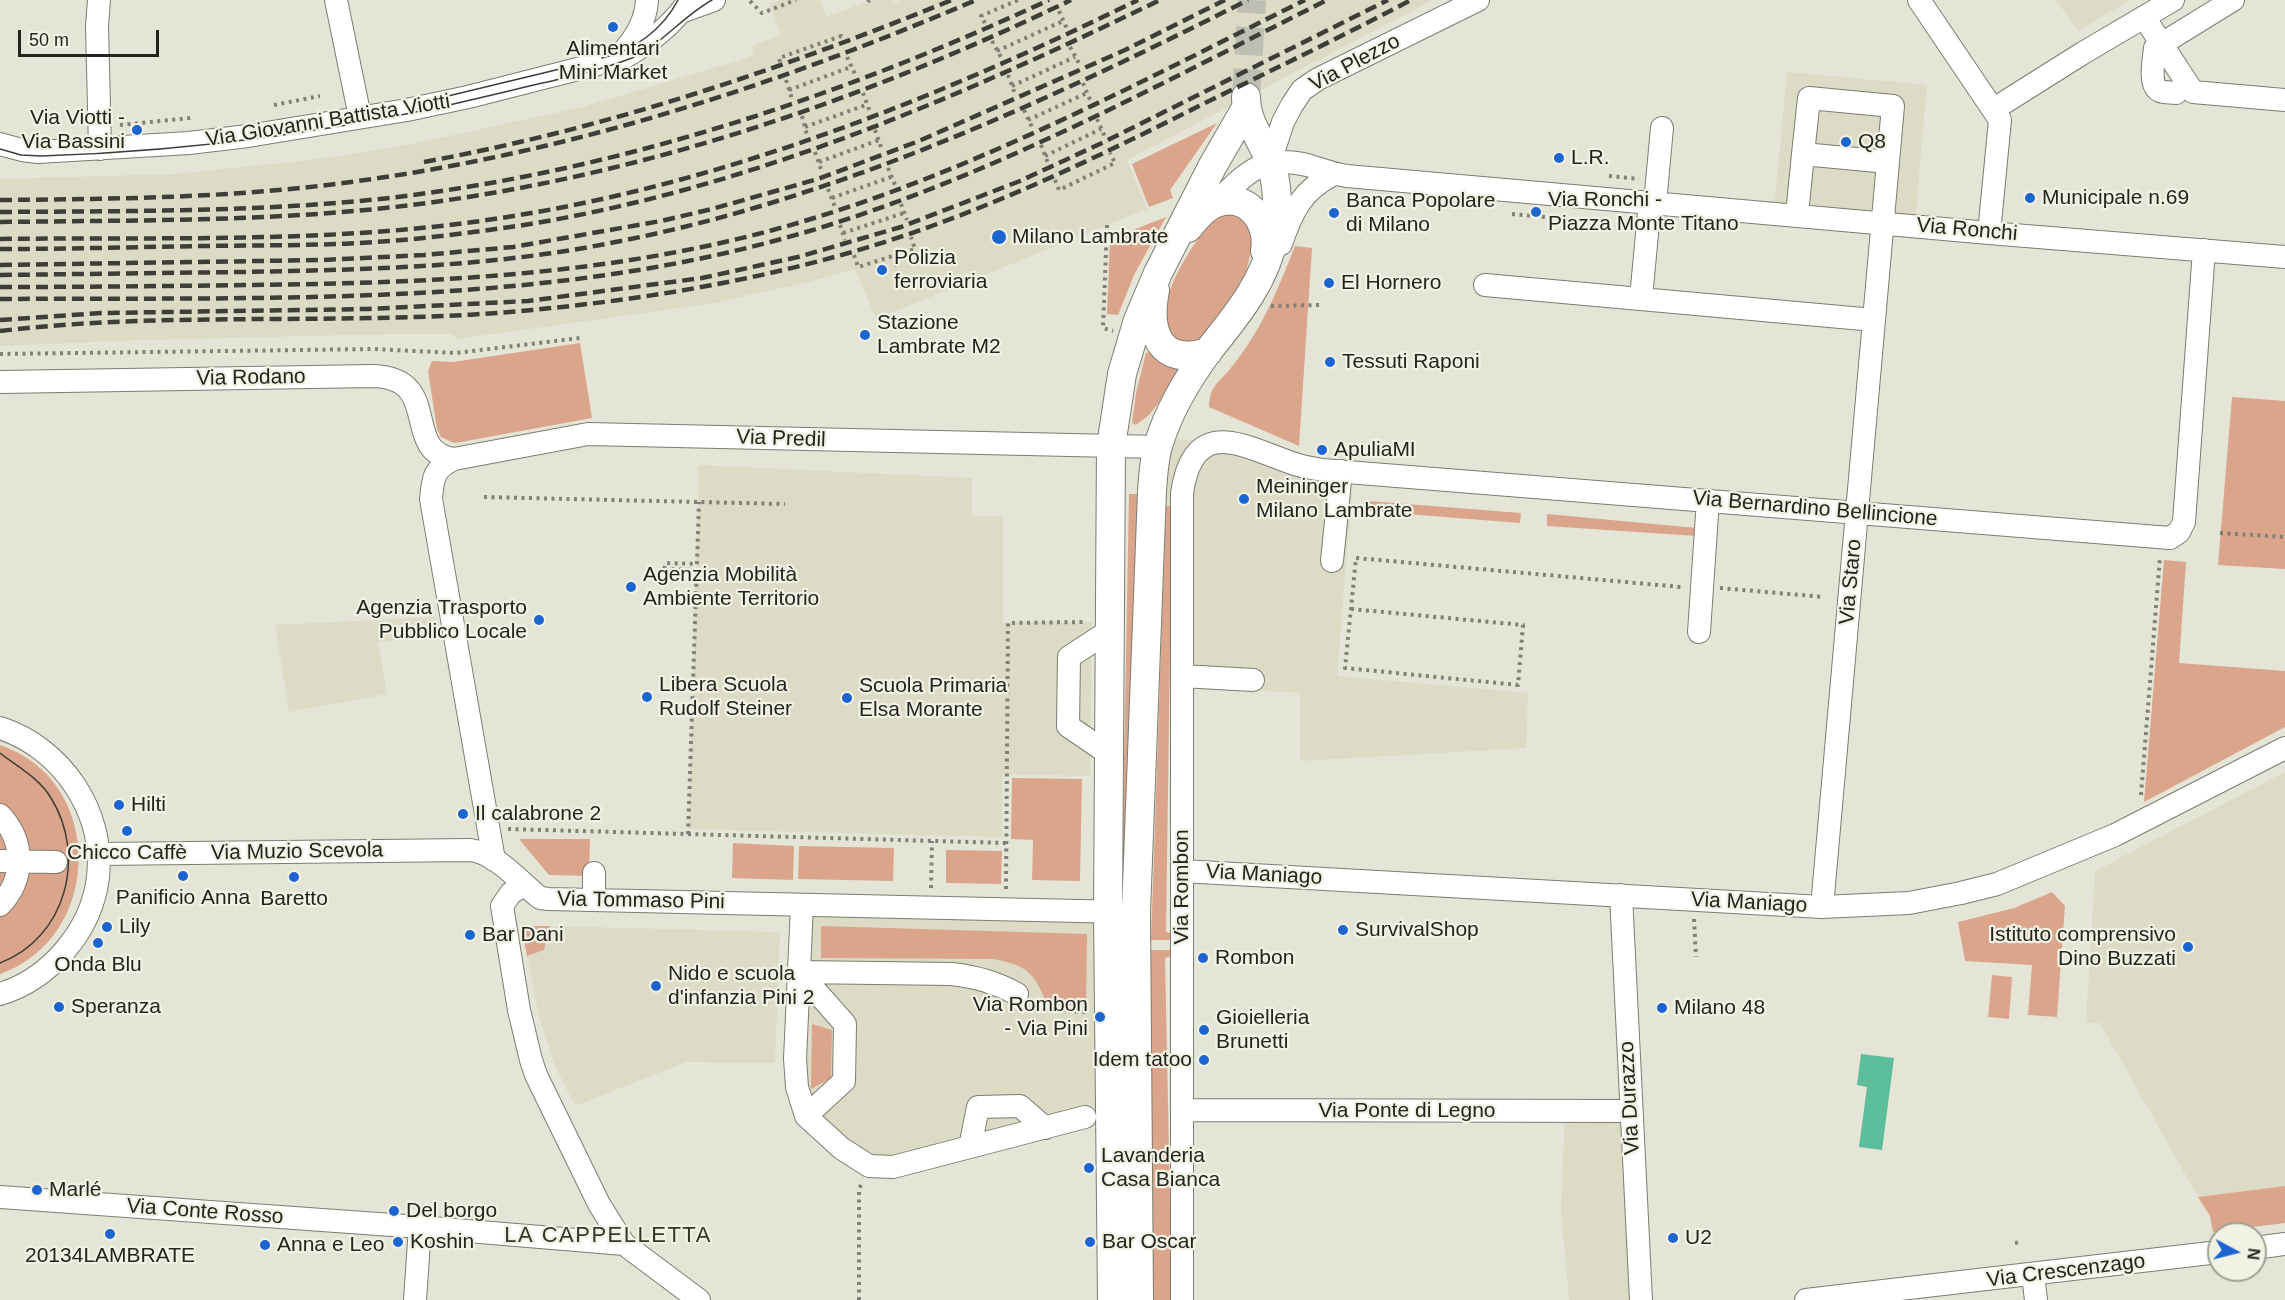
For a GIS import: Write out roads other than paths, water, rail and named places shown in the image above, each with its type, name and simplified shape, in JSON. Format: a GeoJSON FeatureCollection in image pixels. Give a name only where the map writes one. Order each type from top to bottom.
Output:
{"type":"FeatureCollection","features":[{"type":"Feature","properties":{"kind":"main road"},"geometry":{"type":"LineString","coordinates":[[1112,1300],[1108,912],[1111,446],[1115,410],[1130,344],[1138,320],[1164,261],[1246,103],[1270,162],[1274,179],[1276,214],[1274,237],[1261,288],[1208,352],[1185,357],[1176,355],[1164,348],[1159,340],[1153,312],[1164,261],[1192,223],[1214,204],[1233,201],[1243,203],[1251,207],[1258,215],[1267,241],[1261,288]]}},
{"type":"Feature","properties":{"kind":"main road","name":"Via Rombon"},"geometry":{"type":"LineString","coordinates":[[1139,1300],[1136,912],[1151,502],[1158,447],[1174,405],[1208,352]]}},
{"type":"Feature","properties":{"kind":"street"},"geometry":{"type":"LineString","coordinates":[[99,0],[97,26],[100,138]]}},
{"type":"Feature","properties":{"kind":"street"},"geometry":{"type":"LineString","coordinates":[[336,0],[360,117]]}},
{"type":"Feature","properties":{"kind":"street"},"geometry":{"type":"LineString","coordinates":[[613,60],[635,36],[644,16],[647,0]]}},
{"type":"Feature","properties":{"kind":"street"},"geometry":{"type":"LineString","coordinates":[[680,4],[714,0]]}},
{"type":"Feature","properties":{"kind":"street","name":"Via Plezzo"},"geometry":{"type":"LineString","coordinates":[[1270,162],[1283,122],[1302,90],[1478,0]]}},
{"type":"Feature","properties":{"kind":"street"},"geometry":{"type":"LineString","coordinates":[[1919,0],[2000,120],[1989,233]]}},
{"type":"Feature","properties":{"kind":"street"},"geometry":{"type":"LineString","coordinates":[[1994,109],[2173,0]]}},
{"type":"Feature","properties":{"kind":"street"},"geometry":{"type":"LineString","coordinates":[[2176,93],[2159,91],[2155,87],[2153,81],[2155,48],[2233,0]]}},
{"type":"Feature","properties":{"kind":"street","name":"Via Giovanni Battista Viotti"},"geometry":{"type":"LineString","coordinates":[[0,144],[38,152],[100,138],[216,140],[407,110],[613,60],[637,51],[647,43],[680,4]]}},
{"type":"Feature","properties":{"kind":"street"},"geometry":{"type":"LineString","coordinates":[[2144,17],[2193,92],[2285,100]]}},
{"type":"Feature","properties":{"kind":"street","name":"Via Staro"},"geometry":{"type":"LineString","coordinates":[[1803,154],[1809,98],[1893,106],[1822,907]]}},
{"type":"Feature","properties":{"kind":"street"},"geometry":{"type":"LineString","coordinates":[[1641,298],[1662,128]]}},
{"type":"Feature","properties":{"kind":"street"},"geometry":{"type":"LineString","coordinates":[[1797,215],[1803,154],[1888,162]]}},
{"type":"Feature","properties":{"kind":"street"},"geometry":{"type":"LineString","coordinates":[[1214,204],[1246,175],[1270,162]]}},
{"type":"Feature","properties":{"kind":"street","name":"Via Ronchi"},"geometry":{"type":"LineString","coordinates":[[1270,162],[1296,163],[1334,174],[1654,195],[1797,215],[2285,257]]}},
{"type":"Feature","properties":{"kind":"street"},"geometry":{"type":"LineString","coordinates":[[1261,288],[1289,220],[1300,200],[1312,187],[1334,174]]}},
{"type":"Feature","properties":{"kind":"street","name":"Via Bernardino Bellincione"},"geometry":{"type":"LineString","coordinates":[[1186,474],[1201,448],[1210,443],[1220,442],[1251,447],[1296,465],[1341,471],[1857,512],[2160,539],[2170,538],[2179,532],[2184,522],[2204,250]]}},
{"type":"Feature","properties":{"kind":"street"},"geometry":{"type":"LineString","coordinates":[[1485,285],[1874,320]]}},
{"type":"Feature","properties":{"kind":"street","name":"Via Rodano"},"geometry":{"type":"LineString","coordinates":[[0,382],[373,376],[392,378],[403,383],[412,392],[429,445],[438,454],[454,459]]}},
{"type":"Feature","properties":{"kind":"street","name":"Via Predil"},"geometry":{"type":"LineString","coordinates":[[454,459],[588,434],[1158,447]]}},
{"type":"Feature","properties":{"kind":"street"},"geometry":{"type":"LineString","coordinates":[[454,459],[438,470],[433,479],[431,499],[494,860]]}},
{"type":"Feature","properties":{"kind":"street"},"geometry":{"type":"LineString","coordinates":[[1332,561],[1341,471]]}},
{"type":"Feature","properties":{"kind":"street","name":"Via Rombon"},"geometry":{"type":"LineString","coordinates":[[1182,1300],[1182,492],[1186,474]]}},
{"type":"Feature","properties":{"kind":"street"},"geometry":{"type":"LineString","coordinates":[[1699,632],[1692,587],[1708,500]]}},
{"type":"Feature","properties":{"kind":"street"},"geometry":{"type":"LineString","coordinates":[[1109,627],[1069,657],[1068,726],[1109,754]]}},
{"type":"Feature","properties":{"kind":"street"},"geometry":{"type":"LineString","coordinates":[[1182,676],[1253,680]]}},
{"type":"Feature","properties":{"kind":"street"},"geometry":{"type":"LineString","coordinates":[[0,728],[27,739],[44,751],[71,779],[90,815],[98,854],[98,877],[92,901],[82,925],[69,946],[33,980],[0,994]]}},
{"type":"Feature","properties":{"kind":"street","name":"Via Maniago"},"geometry":{"type":"LineString","coordinates":[[1182,871],[1822,907],[1909,903],[1961,893],[2011,879],[2079,851],[2132,827],[2285,747]]}},
{"type":"Feature","properties":{"kind":"street"},"geometry":{"type":"LineString","coordinates":[[0,815],[14,835],[18,848],[10,861],[15,882],[9,894],[0,904]]}},
{"type":"Feature","properties":{"kind":"street","name":"Via Muzio Scevola"},"geometry":{"type":"LineString","coordinates":[[98,854],[471,850],[494,860]]}},
{"type":"Feature","properties":{"kind":"street","name":"Via Tommaso Pini"},"geometry":{"type":"LineString","coordinates":[[494,860],[540,898],[594,900],[707,893],[802,904],[1108,912]]}},
{"type":"Feature","properties":{"kind":"street"},"geometry":{"type":"LineString","coordinates":[[10,861],[56,862]]}},
{"type":"Feature","properties":{"kind":"street"},"geometry":{"type":"LineString","coordinates":[[594,873],[594,900]]}},
{"type":"Feature","properties":{"kind":"street"},"geometry":{"type":"LineString","coordinates":[[524,885],[511,893],[502,906],[519,1010],[528,1052],[536,1075],[599,1204],[624,1244],[699,1300]]}},
{"type":"Feature","properties":{"kind":"street","name":"Via Durazzo"},"geometry":{"type":"LineString","coordinates":[[1620,895],[1641,1300]]}},
{"type":"Feature","properties":{"kind":"street"},"geometry":{"type":"LineString","coordinates":[[802,904],[795,1059],[797,1087],[806,1116],[841,1148],[868,1166],[893,1167],[1085,1117]]}},
{"type":"Feature","properties":{"kind":"street"},"geometry":{"type":"LineString","coordinates":[[1108,912],[1136,912]]}},
{"type":"Feature","properties":{"kind":"street"},"geometry":{"type":"LineString","coordinates":[[800,972],[976,976],[1017,994]]}},
{"type":"Feature","properties":{"kind":"street"},"geometry":{"type":"LineString","coordinates":[[800,972],[845,1024],[844,1081],[806,1116]]}},
{"type":"Feature","properties":{"kind":"street"},"geometry":{"type":"LineString","coordinates":[[970,1147],[978,1107],[1020,1106],[1046,1128]]}},
{"type":"Feature","properties":{"kind":"street","name":"Via Ponte di Legno"},"geometry":{"type":"LineString","coordinates":[[1183,1110],[1631,1111]]}},
{"type":"Feature","properties":{"kind":"street","name":"Via Conte Rosso"},"geometry":{"type":"LineString","coordinates":[[0,1197],[624,1244]]}},
{"type":"Feature","properties":{"kind":"street"},"geometry":{"type":"LineString","coordinates":[[416,1300],[420,1227]]}},
{"type":"Feature","properties":{"kind":"street"},"geometry":{"type":"LineString","coordinates":[[2267,1246],[2285,1244]]}},
{"type":"Feature","properties":{"kind":"street","name":"Via Crescenzago"},"geometry":{"type":"LineString","coordinates":[[1806,1300],[2207,1253]]}},
{"type":"Feature","properties":{"kind":"street"},"geometry":{"type":"LineString","coordinates":[[2033,1275],[2036,1300]]}},
{"type":"Feature","properties":{"kind":"tunnel"},"geometry":{"type":"LineString","coordinates":[[1246,97],[1252,0]]}},
{"type":"Feature","properties":{"kind":"tram line"},"geometry":{"type":"LineString","coordinates":[[602,58],[625,50],[646,37],[672,11],[678,0]]}},
{"type":"Feature","properties":{"kind":"tram line"},"geometry":{"type":"LineString","coordinates":[[0,149],[21,155],[41,156],[159,149],[277,136],[394,116],[586,72],[632,58],[653,45],[712,0]]}},
{"type":"Feature","properties":{"kind":"tram line"},"geometry":{"type":"LineString","coordinates":[[415,104],[564,68]]}},
{"type":"Feature","properties":{"kind":"tram line"},"geometry":{"type":"LineString","coordinates":[[0,753],[46,791],[62,821],[68,845],[68,869],[64,893],[55,915],[41,935],[23,951],[0,963]]}},
{"type":"Feature","properties":{"kind":"railway"},"geometry":{"type":"LineString","coordinates":[[424,162],[493,148],[627,114],[758,73],[952,0]]}},
{"type":"Feature","properties":{"kind":"railway"},"geometry":{"type":"LineString","coordinates":[[0,200],[129,198],[257,192],[425,171],[506,155],[666,114],[744,89],[900,32],[976,0]]}},
{"type":"Feature","properties":{"kind":"railway"},"geometry":{"type":"LineString","coordinates":[[0,212],[190,210],[333,203],[467,187],[553,171],[638,150],[806,99],[888,69],[1049,0]]}},
{"type":"Feature","properties":{"kind":"railway"},"geometry":{"type":"LineString","coordinates":[[0,222],[214,219],[320,214],[427,203],[511,190],[594,172],[757,127],[916,69],[1071,0]]}},
{"type":"Feature","properties":{"kind":"railway"},"geometry":{"type":"LineString","coordinates":[[0,239],[237,238],[356,233],[473,222],[560,208],[646,189],[814,138],[978,74],[1138,0]]}},
{"type":"Feature","properties":{"kind":"railway"},"geometry":{"type":"LineString","coordinates":[[0,249],[311,245],[374,242],[506,228],[607,209],[770,164],[850,136],[1007,71],[1160,0]]}},
{"type":"Feature","properties":{"kind":"railway"},"geometry":{"type":"LineString","coordinates":[[0,265],[323,260],[424,255],[513,247],[661,221],[818,179],[919,141],[1125,50],[1225,0]]}},
{"type":"Feature","properties":{"kind":"railway"},"geometry":{"type":"LineString","coordinates":[[0,275],[281,271],[440,265],[559,252],[650,235],[740,212],[827,185],[913,153],[1082,81],[1248,0]]}},
{"type":"Feature","properties":{"kind":"railway"},"geometry":{"type":"LineString","coordinates":[[0,287],[318,284],[449,279],[580,267],[645,258],[709,245],[773,230],[911,185],[1044,128],[1305,0]]}},
{"type":"Feature","properties":{"kind":"railway"},"geometry":{"type":"LineString","coordinates":[[0,299],[194,299],[390,294],[487,288],[584,278],[680,263],[774,241],[846,219],[918,194],[987,166],[1125,102],[1327,0]]}},
{"type":"Feature","properties":{"kind":"railway"},"geometry":{"type":"LineString","coordinates":[[0,320],[101,313],[368,309],[528,301],[702,278],[798,257],[901,227],[1020,181],[1102,143],[1388,0]]}},
{"type":"Feature","properties":{"kind":"railway"},"geometry":{"type":"LineString","coordinates":[[0,331],[132,321],[466,315],[532,310],[650,296],[768,274],[891,240],[1025,189],[1156,128],[1411,0]]}},
{"type":"Feature","properties":{"kind":"place","name":"Alimentari Mini Market"},"geometry":{"type":"Point","coordinates":[613,27]}},
{"type":"Feature","properties":{"kind":"place","name":"Via Viotti - Via Bassini"},"geometry":{"type":"Point","coordinates":[137,130]}},
{"type":"Feature","properties":{"kind":"place","name":"Q8"},"geometry":{"type":"Point","coordinates":[1846,142]}},
{"type":"Feature","properties":{"kind":"place","name":"L.R."},"geometry":{"type":"Point","coordinates":[1559,158]}},
{"type":"Feature","properties":{"kind":"place","name":"Municipale n.69"},"geometry":{"type":"Point","coordinates":[2030,198]}},
{"type":"Feature","properties":{"kind":"place","name":"Via Ronchi - Piazza Monte Titano"},"geometry":{"type":"Point","coordinates":[1536,212]}},
{"type":"Feature","properties":{"kind":"place","name":"Banca Popolare di Milano"},"geometry":{"type":"Point","coordinates":[1334,213]}},
{"type":"Feature","properties":{"kind":"place","name":"Milano Lambrate"},"geometry":{"type":"Point","coordinates":[999,237]}},
{"type":"Feature","properties":{"kind":"place","name":"Polizia ferroviaria"},"geometry":{"type":"Point","coordinates":[882,270]}},
{"type":"Feature","properties":{"kind":"place","name":"El Hornero"},"geometry":{"type":"Point","coordinates":[1329,283]}},
{"type":"Feature","properties":{"kind":"place","name":"Stazione Lambrate M2"},"geometry":{"type":"Point","coordinates":[865,335]}},
{"type":"Feature","properties":{"kind":"place","name":"Tessuti Raponi"},"geometry":{"type":"Point","coordinates":[1330,362]}},
{"type":"Feature","properties":{"kind":"place","name":"ApuliaMI"},"geometry":{"type":"Point","coordinates":[1322,450]}},
{"type":"Feature","properties":{"kind":"place","name":"Meininger Milano Lambrate"},"geometry":{"type":"Point","coordinates":[1244,499]}},
{"type":"Feature","properties":{"kind":"place","name":"Agenzia Mobilità Ambiente Territorio"},"geometry":{"type":"Point","coordinates":[631,587]}},
{"type":"Feature","properties":{"kind":"place","name":"Agenzia Trasporto Pubblico Locale"},"geometry":{"type":"Point","coordinates":[539,620]}},
{"type":"Feature","properties":{"kind":"place","name":"Libera Scuola Rudolf Steiner"},"geometry":{"type":"Point","coordinates":[647,697]}},
{"type":"Feature","properties":{"kind":"place","name":"Scuola Primaria Elsa Morante"},"geometry":{"type":"Point","coordinates":[847,698]}},
{"type":"Feature","properties":{"kind":"place","name":"Hilti"},"geometry":{"type":"Point","coordinates":[119,805]}},
{"type":"Feature","properties":{"kind":"place","name":"Il calabrone 2"},"geometry":{"type":"Point","coordinates":[463,814]}},
{"type":"Feature","properties":{"kind":"place","name":"Chicco Caffè"},"geometry":{"type":"Point","coordinates":[127,831]}},
{"type":"Feature","properties":{"kind":"place","name":"Panificio Anna"},"geometry":{"type":"Point","coordinates":[183,876]}},
{"type":"Feature","properties":{"kind":"place","name":"Baretto"},"geometry":{"type":"Point","coordinates":[294,877]}},
{"type":"Feature","properties":{"kind":"place","name":"Lily"},"geometry":{"type":"Point","coordinates":[107,927]}},
{"type":"Feature","properties":{"kind":"place","name":"SurvivalShop"},"geometry":{"type":"Point","coordinates":[1343,930]}},
{"type":"Feature","properties":{"kind":"place","name":"Bar Dani"},"geometry":{"type":"Point","coordinates":[470,935]}},
{"type":"Feature","properties":{"kind":"place","name":"Onda Blu"},"geometry":{"type":"Point","coordinates":[98,943]}},
{"type":"Feature","properties":{"kind":"place","name":"Istituto comprensivo Dino Buzzati"},"geometry":{"type":"Point","coordinates":[2188,947]}},
{"type":"Feature","properties":{"kind":"place","name":"Rombon"},"geometry":{"type":"Point","coordinates":[1203,958]}},
{"type":"Feature","properties":{"kind":"place","name":"Nido e scuola d'infanzia Pini 2"},"geometry":{"type":"Point","coordinates":[656,986]}},
{"type":"Feature","properties":{"kind":"place","name":"Speranza"},"geometry":{"type":"Point","coordinates":[59,1007]}},
{"type":"Feature","properties":{"kind":"place","name":"Milano 48"},"geometry":{"type":"Point","coordinates":[1662,1008]}},
{"type":"Feature","properties":{"kind":"place","name":"Via Rombon - Via Pini"},"geometry":{"type":"Point","coordinates":[1100,1017]}},
{"type":"Feature","properties":{"kind":"place","name":"Gioielleria Brunetti"},"geometry":{"type":"Point","coordinates":[1204,1030]}},
{"type":"Feature","properties":{"kind":"place","name":"Idem tatoo"},"geometry":{"type":"Point","coordinates":[1204,1060]}},
{"type":"Feature","properties":{"kind":"place","name":"Lavanderia Casa Bianca"},"geometry":{"type":"Point","coordinates":[1089,1168]}},
{"type":"Feature","properties":{"kind":"place","name":"Marlé"},"geometry":{"type":"Point","coordinates":[37,1190]}},
{"type":"Feature","properties":{"kind":"place","name":"Del borgo"},"geometry":{"type":"Point","coordinates":[394,1211]}},
{"type":"Feature","properties":{"kind":"place","name":"20134LAMBRATE"},"geometry":{"type":"Point","coordinates":[110,1234]}},
{"type":"Feature","properties":{"kind":"place","name":"U2"},"geometry":{"type":"Point","coordinates":[1673,1238]}},
{"type":"Feature","properties":{"kind":"place","name":"Koshin"},"geometry":{"type":"Point","coordinates":[398,1242]}},
{"type":"Feature","properties":{"kind":"place","name":"Bar Oscar"},"geometry":{"type":"Point","coordinates":[1090,1242]}},
{"type":"Feature","properties":{"kind":"place","name":"Anna e Leo"},"geometry":{"type":"Point","coordinates":[265,1245]}},
{"type":"Feature","properties":{"kind":"district","name":"LA CAPPELLETTA"},"geometry":{"type":"Point","coordinates":[608,1236]}}]}
